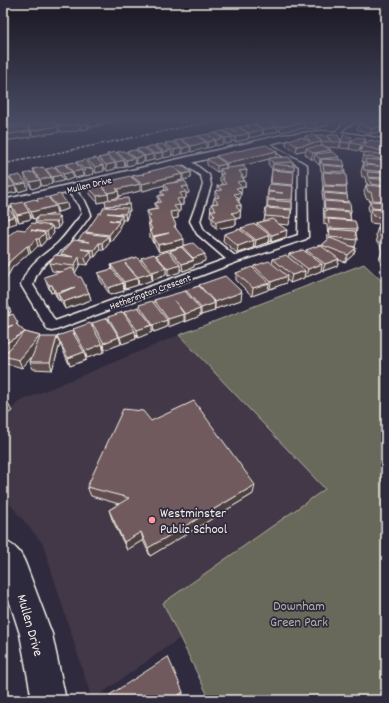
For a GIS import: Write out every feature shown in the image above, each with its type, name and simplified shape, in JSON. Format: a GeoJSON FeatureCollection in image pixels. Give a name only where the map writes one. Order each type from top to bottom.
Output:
{"type":"FeatureCollection","features":[{"type":"Feature","properties":{"kind":"street","name":"Mullen Drive"},"geometry":{"type":"LineString","coordinates":[[3,204],[219,153]]}},
{"type":"Feature","properties":{"kind":"street","name":"Hetherington Crescent"},"geometry":{"type":"LineString","coordinates":[[69,188],[82,203],[86,214],[66,239],[35,265],[29,275],[27,285],[52,327],[233,260],[303,237],[303,166],[281,153]]}},
{"type":"Feature","properties":{"kind":"street"},"geometry":{"type":"LineString","coordinates":[[185,161],[205,175],[207,185],[195,221],[200,232],[233,260]]}},
{"type":"Feature","properties":{"kind":"street","name":"Mullen Drive"},"geometry":{"type":"LineString","coordinates":[[3,554],[12,565],[36,634],[49,700]]}},
{"type":"Feature","properties":{"kind":"shaded area","name":"Westminster Public School"},"geometry":{"type":"Polygon","coordinates":[[[179,335],[326,489],[163,603],[180,638],[92,700],[43,544],[3,496],[3,420],[18,402],[179,335]]]}},
{"type":"Feature","properties":{"kind":"green space","name":"Downham Green Park"},"geometry":{"type":"Polygon","coordinates":[[[364,264],[386,285],[386,700],[210,700],[163,603],[325,489],[179,335],[364,264]]]}},
{"type":"Feature","properties":{"kind":"building"},"geometry":{"type":"Polygon","coordinates":[[[116,153],[124,160],[116,162],[107,154],[116,153]]]}},
{"type":"Feature","properties":{"kind":"building"},"geometry":{"type":"Polygon","coordinates":[[[118,153],[127,153],[134,158],[126,160],[118,153]]]}},
{"type":"Feature","properties":{"kind":"building"},"geometry":{"type":"Polygon","coordinates":[[[129,153],[139,153],[144,156],[136,158],[129,153]]]}},
{"type":"Feature","properties":{"kind":"building"},"geometry":{"type":"Polygon","coordinates":[[[141,153],[153,154],[145,156],[141,153]]]}},
{"type":"Feature","properties":{"kind":"building"},"geometry":{"type":"Polygon","coordinates":[[[230,153],[269,153],[227,163],[216,156],[230,153]]]}},
{"type":"Feature","properties":{"kind":"building"},"geometry":{"type":"Polygon","coordinates":[[[335,153],[339,157],[320,159],[315,154],[335,153]]]}},
{"type":"Feature","properties":{"kind":"building"},"geometry":{"type":"Polygon","coordinates":[[[365,153],[371,153],[386,155],[386,157],[385,160],[363,156],[365,153]]]}},
{"type":"Feature","properties":{"kind":"building"},"geometry":{"type":"Polygon","coordinates":[[[107,156],[115,163],[106,165],[99,158],[107,156]]]}},
{"type":"Feature","properties":{"kind":"building"},"geometry":{"type":"Polygon","coordinates":[[[216,157],[226,164],[217,166],[207,159],[216,157]]]}},
{"type":"Feature","properties":{"kind":"building"},"geometry":{"type":"Polygon","coordinates":[[[289,157],[293,162],[273,163],[269,158],[289,157]]]}},
{"type":"Feature","properties":{"kind":"building"},"geometry":{"type":"Polygon","coordinates":[[[96,158],[103,165],[95,167],[87,160],[96,158]]]}},
{"type":"Feature","properties":{"kind":"building"},"geometry":{"type":"Polygon","coordinates":[[[321,159],[343,160],[345,166],[322,164],[321,159]]]}},
{"type":"Feature","properties":{"kind":"building"},"geometry":{"type":"Polygon","coordinates":[[[365,159],[386,161],[386,172],[364,170],[363,165],[379,166],[366,164],[365,159]]]}},
{"type":"Feature","properties":{"kind":"building"},"geometry":{"type":"Polygon","coordinates":[[[85,160],[92,168],[84,169],[76,162],[85,160]]]}},
{"type":"Feature","properties":{"kind":"building"},"geometry":{"type":"Polygon","coordinates":[[[75,162],[82,170],[73,172],[66,164],[75,162]]]}},
{"type":"Feature","properties":{"kind":"building"},"geometry":{"type":"Polygon","coordinates":[[[64,164],[72,172],[63,174],[55,166],[64,164]]]}},
{"type":"Feature","properties":{"kind":"building"},"geometry":{"type":"Polygon","coordinates":[[[273,164],[294,166],[294,171],[272,169],[273,164]]]}},
{"type":"Feature","properties":{"kind":"building"},"geometry":{"type":"Polygon","coordinates":[[[181,165],[191,172],[183,174],[173,167],[181,165]]]}},
{"type":"Feature","properties":{"kind":"building"},"geometry":{"type":"Polygon","coordinates":[[[323,165],[344,167],[345,172],[324,171],[323,165]]]}},
{"type":"Feature","properties":{"kind":"building"},"geometry":{"type":"Polygon","coordinates":[[[172,166],[182,174],[142,184],[132,176],[142,174],[145,175],[143,173],[172,166]]]}},
{"type":"Feature","properties":{"kind":"building"},"geometry":{"type":"Polygon","coordinates":[[[243,166],[247,170],[239,171],[245,181],[237,182],[242,187],[236,188],[241,193],[234,194],[239,199],[236,199],[241,205],[236,206],[240,211],[232,213],[236,218],[216,222],[212,217],[215,216],[211,210],[216,210],[211,204],[218,203],[214,198],[219,197],[215,191],[222,190],[217,186],[226,184],[220,174],[224,174],[220,169],[243,166]]]}},
{"type":"Feature","properties":{"kind":"building"},"geometry":{"type":"Polygon","coordinates":[[[43,167],[51,177],[40,180],[33,169],[43,167]]]}},
{"type":"Feature","properties":{"kind":"building"},"geometry":{"type":"Polygon","coordinates":[[[55,167],[61,175],[52,177],[46,169],[55,167]]]}},
{"type":"Feature","properties":{"kind":"building"},"geometry":{"type":"Polygon","coordinates":[[[272,170],[294,172],[293,185],[271,183],[272,170]]]}},
{"type":"Feature","properties":{"kind":"building"},"geometry":{"type":"Polygon","coordinates":[[[33,172],[40,180],[30,182],[24,174],[33,172]]]}},
{"type":"Feature","properties":{"kind":"building"},"geometry":{"type":"Polygon","coordinates":[[[323,172],[346,174],[347,186],[325,185],[323,172]]]}},
{"type":"Feature","properties":{"kind":"building"},"geometry":{"type":"Polygon","coordinates":[[[367,172],[386,173],[386,178],[368,177],[367,172]]]}},
{"type":"Feature","properties":{"kind":"building"},"geometry":{"type":"Polygon","coordinates":[[[20,175],[26,183],[16,185],[10,177],[20,175]]]}},
{"type":"Feature","properties":{"kind":"building"},"geometry":{"type":"Polygon","coordinates":[[[130,176],[140,184],[118,189],[116,188],[118,191],[108,193],[100,184],[130,176]]]}},
{"type":"Feature","properties":{"kind":"building"},"geometry":{"type":"Polygon","coordinates":[[[9,177],[15,186],[5,188],[3,185],[3,178],[9,177]]]}},
{"type":"Feature","properties":{"kind":"building"},"geometry":{"type":"Polygon","coordinates":[[[369,178],[386,180],[386,186],[371,184],[369,178]]]}},
{"type":"Feature","properties":{"kind":"building"},"geometry":{"type":"Polygon","coordinates":[[[185,181],[188,186],[182,187],[186,192],[180,193],[183,198],[177,199],[180,205],[174,206],[178,211],[170,212],[176,225],[174,226],[184,239],[158,245],[154,237],[169,233],[153,236],[150,230],[152,229],[149,223],[151,223],[147,216],[151,216],[147,211],[158,209],[155,203],[161,202],[158,196],[164,195],[161,191],[168,190],[164,184],[185,181]]]}},
{"type":"Feature","properties":{"kind":"building"},"geometry":{"type":"Polygon","coordinates":[[[269,184],[293,186],[292,200],[268,199],[268,192],[283,193],[268,191],[269,184]]]}},
{"type":"Feature","properties":{"kind":"building"},"geometry":{"type":"Polygon","coordinates":[[[100,185],[108,194],[97,196],[89,188],[100,185]]]}},
{"type":"Feature","properties":{"kind":"building"},"geometry":{"type":"Polygon","coordinates":[[[366,185],[386,187],[386,201],[373,200],[371,192],[368,192],[366,185]]]}},
{"type":"Feature","properties":{"kind":"building"},"geometry":{"type":"Polygon","coordinates":[[[323,186],[346,187],[347,194],[324,192],[323,186]]]}},
{"type":"Feature","properties":{"kind":"building"},"geometry":{"type":"Polygon","coordinates":[[[324,193],[347,195],[348,202],[325,200],[324,193]]]}},
{"type":"Feature","properties":{"kind":"building"},"geometry":{"type":"Polygon","coordinates":[[[60,194],[67,203],[56,205],[49,197],[60,194]]]}},
{"type":"Feature","properties":{"kind":"building"},"geometry":{"type":"Polygon","coordinates":[[[48,197],[55,206],[31,212],[24,202],[35,199],[38,202],[37,199],[48,197]]]}},
{"type":"Feature","properties":{"kind":"building"},"geometry":{"type":"Polygon","coordinates":[[[128,198],[129,204],[106,206],[105,200],[128,198]]]}},
{"type":"Feature","properties":{"kind":"building"},"geometry":{"type":"Polygon","coordinates":[[[268,200],[292,202],[292,209],[267,207],[268,200]]]}},
{"type":"Feature","properties":{"kind":"building"},"geometry":{"type":"Polygon","coordinates":[[[324,201],[350,203],[351,211],[325,209],[324,201]]]}},
{"type":"Feature","properties":{"kind":"building"},"geometry":{"type":"Polygon","coordinates":[[[370,201],[386,202],[386,209],[372,208],[370,201]]]}},
{"type":"Feature","properties":{"kind":"building"},"geometry":{"type":"Polygon","coordinates":[[[23,202],[29,212],[17,215],[11,205],[23,202]]]}},
{"type":"Feature","properties":{"kind":"building"},"geometry":{"type":"Polygon","coordinates":[[[7,207],[15,216],[3,220],[3,208],[7,207]]]}},
{"type":"Feature","properties":{"kind":"building"},"geometry":{"type":"Polygon","coordinates":[[[104,207],[128,208],[125,214],[107,213],[122,215],[118,221],[109,220],[119,222],[109,235],[86,232],[99,213],[101,213],[104,207]]]}},
{"type":"Feature","properties":{"kind":"building"},"geometry":{"type":"Polygon","coordinates":[[[266,208],[291,210],[291,218],[265,216],[266,208]]]}},
{"type":"Feature","properties":{"kind":"building"},"geometry":{"type":"Polygon","coordinates":[[[371,209],[386,210],[386,218],[373,216],[371,209]]]}},
{"type":"Feature","properties":{"kind":"building"},"geometry":{"type":"Polygon","coordinates":[[[325,210],[349,212],[351,220],[325,218],[325,210]]]}},
{"type":"Feature","properties":{"kind":"building"},"geometry":{"type":"Polygon","coordinates":[[[38,216],[59,216],[57,222],[35,222],[38,216]]]}},
{"type":"Feature","properties":{"kind":"building"},"geometry":{"type":"Polygon","coordinates":[[[272,219],[287,230],[272,235],[257,223],[272,219]]]}},
{"type":"Feature","properties":{"kind":"building"},"geometry":{"type":"Polygon","coordinates":[[[328,219],[355,221],[357,229],[330,228],[328,219]]]}},
{"type":"Feature","properties":{"kind":"building"},"geometry":{"type":"Polygon","coordinates":[[[380,219],[386,219],[386,227],[382,227],[380,219]]]}},
{"type":"Feature","properties":{"kind":"building"},"geometry":{"type":"Polygon","coordinates":[[[32,223],[52,226],[47,232],[31,230],[45,233],[10,261],[3,273],[3,240],[17,229],[25,230],[32,223]]]}},
{"type":"Feature","properties":{"kind":"building"},"geometry":{"type":"Polygon","coordinates":[[[255,224],[270,235],[256,240],[241,228],[255,224]]]}},
{"type":"Feature","properties":{"kind":"building"},"geometry":{"type":"Polygon","coordinates":[[[378,227],[386,228],[386,236],[380,236],[378,227]]]}},
{"type":"Feature","properties":{"kind":"building"},"geometry":{"type":"Polygon","coordinates":[[[239,229],[254,240],[238,246],[224,234],[239,229]]]}},
{"type":"Feature","properties":{"kind":"building"},"geometry":{"type":"Polygon","coordinates":[[[329,229],[355,231],[357,240],[330,237],[329,229]]]}},
{"type":"Feature","properties":{"kind":"building"},"geometry":{"type":"Polygon","coordinates":[[[84,233],[108,236],[102,243],[99,243],[94,250],[81,249],[91,251],[85,258],[79,257],[74,266],[49,263],[55,255],[74,257],[61,254],[74,240],[89,242],[78,240],[84,233]]]}},
{"type":"Feature","properties":{"kind":"building"},"geometry":{"type":"Polygon","coordinates":[[[330,238],[356,248],[348,255],[322,245],[330,238]]]}},
{"type":"Feature","properties":{"kind":"building"},"geometry":{"type":"Polygon","coordinates":[[[383,238],[386,238],[386,247],[384,247],[383,238]]]}},
{"type":"Feature","properties":{"kind":"building"},"geometry":{"type":"Polygon","coordinates":[[[193,243],[205,254],[193,258],[182,246],[193,243]]]}},
{"type":"Feature","properties":{"kind":"building"},"geometry":{"type":"Polygon","coordinates":[[[320,245],[339,259],[325,264],[306,250],[320,245]]]}},
{"type":"Feature","properties":{"kind":"building"},"geometry":{"type":"Polygon","coordinates":[[[181,247],[194,260],[182,264],[170,251],[181,247]]]}},
{"type":"Feature","properties":{"kind":"building"},"geometry":{"type":"Polygon","coordinates":[[[303,250],[322,264],[308,269],[289,254],[303,250]]]}},
{"type":"Feature","properties":{"kind":"building"},"geometry":{"type":"Polygon","coordinates":[[[168,251],[180,265],[168,269],[156,255],[168,251]]]}},
{"type":"Feature","properties":{"kind":"building"},"geometry":{"type":"Polygon","coordinates":[[[382,252],[386,252],[386,258],[382,252]]]}},
{"type":"Feature","properties":{"kind":"building"},"geometry":{"type":"Polygon","coordinates":[[[154,254],[166,268],[152,272],[141,258],[154,254]]]}},
{"type":"Feature","properties":{"kind":"building"},"geometry":{"type":"Polygon","coordinates":[[[286,255],[305,271],[292,275],[273,259],[286,255]]]}},
{"type":"Feature","properties":{"kind":"building"},"geometry":{"type":"Polygon","coordinates":[[[137,257],[151,273],[138,277],[125,263],[137,278],[124,282],[111,265],[137,257]]]}},
{"type":"Feature","properties":{"kind":"building"},"geometry":{"type":"Polygon","coordinates":[[[269,261],[287,276],[271,282],[254,266],[269,261]]]}},
{"type":"Feature","properties":{"kind":"building"},"geometry":{"type":"Polygon","coordinates":[[[252,267],[269,283],[253,288],[236,273],[252,267]]]}},
{"type":"Feature","properties":{"kind":"building"},"geometry":{"type":"Polygon","coordinates":[[[72,268],[78,277],[81,277],[89,293],[63,302],[58,294],[75,287],[56,293],[52,285],[49,285],[44,277],[72,268]]]}},
{"type":"Feature","properties":{"kind":"building"},"geometry":{"type":"Polygon","coordinates":[[[112,269],[123,283],[108,288],[98,273],[112,269]]]}},
{"type":"Feature","properties":{"kind":"building"},"geometry":{"type":"Polygon","coordinates":[[[225,276],[242,292],[215,302],[199,285],[225,276]]]}},
{"type":"Feature","properties":{"kind":"building"},"geometry":{"type":"Polygon","coordinates":[[[199,286],[215,303],[201,308],[186,290],[199,286]]]}},
{"type":"Feature","properties":{"kind":"building"},"geometry":{"type":"Polygon","coordinates":[[[185,291],[200,309],[185,314],[174,300],[184,314],[168,319],[154,300],[185,291]]]}},
{"type":"Feature","properties":{"kind":"building"},"geometry":{"type":"Polygon","coordinates":[[[3,296],[8,305],[5,306],[10,314],[3,317],[3,296]]]}},
{"type":"Feature","properties":{"kind":"building"},"geometry":{"type":"Polygon","coordinates":[[[152,301],[167,320],[153,325],[139,305],[152,301]]]}},
{"type":"Feature","properties":{"kind":"building"},"geometry":{"type":"Polygon","coordinates":[[[138,307],[152,325],[137,330],[124,312],[138,307]]]}},
{"type":"Feature","properties":{"kind":"building"},"geometry":{"type":"Polygon","coordinates":[[[123,312],[135,331],[120,337],[108,317],[123,312]]]}},
{"type":"Feature","properties":{"kind":"building"},"geometry":{"type":"Polygon","coordinates":[[[13,314],[18,323],[16,324],[25,332],[3,345],[3,330],[13,325],[3,328],[3,318],[13,314]]]}},
{"type":"Feature","properties":{"kind":"building"},"geometry":{"type":"Polygon","coordinates":[[[107,318],[119,337],[104,343],[92,323],[107,318]]]}},
{"type":"Feature","properties":{"kind":"building"},"geometry":{"type":"Polygon","coordinates":[[[90,323],[102,344],[85,351],[73,329],[90,323]]]}},
{"type":"Feature","properties":{"kind":"building"},"geometry":{"type":"Polygon","coordinates":[[[72,331],[84,352],[68,358],[57,336],[72,331]]]}},
{"type":"Feature","properties":{"kind":"building"},"geometry":{"type":"Polygon","coordinates":[[[25,332],[40,336],[19,360],[3,356],[25,332]]]}},
{"type":"Feature","properties":{"kind":"building"},"geometry":{"type":"Polygon","coordinates":[[[40,337],[57,337],[50,362],[30,362],[40,337]]]}},
{"type":"Feature","properties":{"kind":"building"},"geometry":{"type":"Polygon","coordinates":[[[3,399],[8,404],[3,407],[3,399]]]}},
{"type":"Feature","properties":{"kind":"building"},"geometry":{"type":"Polygon","coordinates":[[[194,401],[255,485],[148,548],[141,532],[124,542],[109,510],[129,498],[87,487],[123,409],[143,411],[151,421],[194,401]]]}},
{"type":"Feature","properties":{"kind":"building"},"geometry":{"type":"Polygon","coordinates":[[[168,657],[183,692],[171,700],[109,700],[108,696],[168,657]]]}},
{"type":"Feature","properties":{"kind":"railway"},"geometry":{"type":"LineString","coordinates":[[3,164],[58,153]]}},
{"type":"Feature","properties":{"kind":"place","name":"Westminster Public School"},"geometry":{"type":"Point","coordinates":[152,520]}}]}
